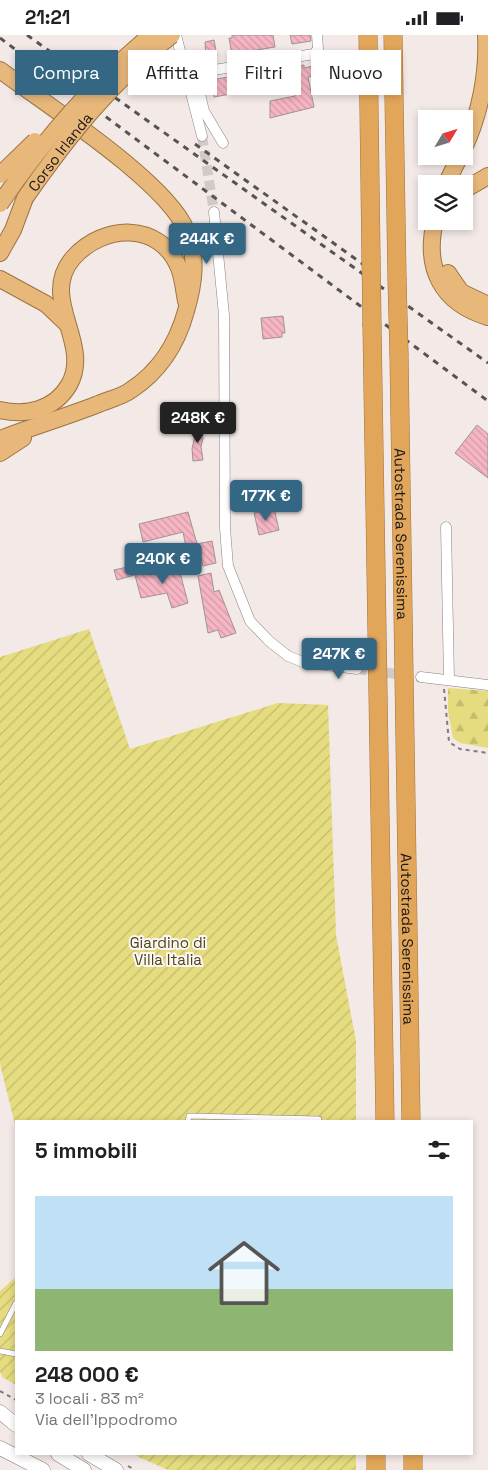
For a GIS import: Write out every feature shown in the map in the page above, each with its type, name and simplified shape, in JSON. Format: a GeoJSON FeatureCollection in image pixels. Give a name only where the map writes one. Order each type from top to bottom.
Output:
{"type":"FeatureCollection","features":[{"type":"Feature","properties":{"kind":"highway","name":"Autostrada Serenissima"},"geometry":{"type":"LineString","coordinates":[[368,35],[384,1120]]}},
{"type":"Feature","properties":{"kind":"highway","name":"Autostrada Serenissima"},"geometry":{"type":"LineString","coordinates":[[393,35],[411,1120]]}},
{"type":"Feature","properties":{"kind":"highway"},"geometry":{"type":"LineString","coordinates":[[473,122],[484,83],[486,35]]}},
{"type":"Feature","properties":{"kind":"highway","name":"Corso Irlanda"},"geometry":{"type":"LineString","coordinates":[[0,203],[25,167],[81,99],[169,36]]}},
{"type":"Feature","properties":{"kind":"highway","name":"Corso Irlanda"},"geometry":{"type":"LineString","coordinates":[[0,237],[62,147],[92,110],[169,36]]}},
{"type":"Feature","properties":{"kind":"highway"},"geometry":{"type":"LineString","coordinates":[[0,70],[97,142],[164,198],[186,229],[194,261],[192,291],[187,309],[172,348],[153,373],[130,392],[50,423],[0,439]]}},
{"type":"Feature","properties":{"kind":"highway"},"geometry":{"type":"LineString","coordinates":[[0,175],[81,99]]}},
{"type":"Feature","properties":{"kind":"highway"},"geometry":{"type":"LineString","coordinates":[[473,185],[488,176]]}},
{"type":"Feature","properties":{"kind":"highway"},"geometry":{"type":"LineString","coordinates":[[0,253],[13,230],[26,198]]}},
{"type":"Feature","properties":{"kind":"highway"},"geometry":{"type":"LineString","coordinates":[[433,230],[431,262],[440,282],[453,301],[473,312],[488,317]]}},
{"type":"Feature","properties":{"kind":"highway"},"geometry":{"type":"LineString","coordinates":[[444,230],[441,244],[442,259],[449,276],[460,291],[488,305]]}},
{"type":"Feature","properties":{"kind":"highway"},"geometry":{"type":"LineString","coordinates":[[0,410],[32,413],[58,399],[64,392],[75,370],[76,350],[66,323],[62,300],[62,284],[72,259],[102,236],[124,231],[155,240],[167,250],[179,268],[187,309]]}},
{"type":"Feature","properties":{"kind":"highway"},"geometry":{"type":"LineString","coordinates":[[0,279],[46,303],[66,323]]}},
{"type":"Feature","properties":{"kind":"highway"},"geometry":{"type":"LineString","coordinates":[[0,453],[50,423]]}},
{"type":"Feature","properties":{"kind":"highway"},"geometry":{"type":"LineString","coordinates":[[376,1455],[376,1470]]}},
{"type":"Feature","properties":{"kind":"highway"},"geometry":{"type":"LineString","coordinates":[[388,1455],[388,1470]]}},
{"type":"Feature","properties":{"kind":"highway"},"geometry":{"type":"LineString","coordinates":[[413,1455],[413,1470]]}},
{"type":"Feature","properties":{"kind":"main road"},"geometry":{"type":"LineString","coordinates":[[0,1412],[15,1417]]}},
{"type":"Feature","properties":{"kind":"main road"},"geometry":{"type":"LineString","coordinates":[[0,1412],[15,1424]]}},
{"type":"Feature","properties":{"kind":"main road"},"geometry":{"type":"LineString","coordinates":[[0,1447],[43,1470]]}},
{"type":"Feature","properties":{"kind":"main road"},"geometry":{"type":"LineString","coordinates":[[60,1455],[84,1470]]}},
{"type":"Feature","properties":{"kind":"main road"},"geometry":{"type":"LineString","coordinates":[[81,1455],[105,1470]]}},
{"type":"Feature","properties":{"kind":"main road"},"geometry":{"type":"LineString","coordinates":[[91,1455],[116,1470]]}},
{"type":"Feature","properties":{"kind":"main road"},"geometry":{"type":"LineString","coordinates":[[16,1457],[31,1470]]}},
{"type":"Feature","properties":{"kind":"street"},"geometry":{"type":"LineString","coordinates":[[223,143],[204,111],[195,73],[314,54],[318,49],[317,35]]}},
{"type":"Feature","properties":{"kind":"street"},"geometry":{"type":"LineString","coordinates":[[169,36],[202,136]]}},
{"type":"Feature","properties":{"kind":"street"},"geometry":{"type":"LineString","coordinates":[[214,212],[224,315],[225,528],[228,566],[250,621],[260,633],[279,649],[316,659],[325,664],[357,669]]}},
{"type":"Feature","properties":{"kind":"street"},"geometry":{"type":"LineString","coordinates":[[446,527],[447,679]]}},
{"type":"Feature","properties":{"kind":"street"},"geometry":{"type":"LineString","coordinates":[[421,677],[488,685]]}},
{"type":"Feature","properties":{"kind":"lane"},"geometry":{"type":"LineString","coordinates":[[188,1120],[189,1116],[319,1119]]}},
{"type":"Feature","properties":{"kind":"lane"},"geometry":{"type":"LineString","coordinates":[[0,1334],[15,1305]]}},
{"type":"Feature","properties":{"kind":"lane"},"geometry":{"type":"LineString","coordinates":[[0,1351],[15,1354]]}},
{"type":"Feature","properties":{"kind":"path"},"geometry":{"type":"LineString","coordinates":[[447,679],[446,722],[450,742],[460,749],[488,753]]}},
{"type":"Feature","properties":{"kind":"path"},"geometry":{"type":"LineString","coordinates":[[0,1391],[15,1399]]}},
{"type":"Feature","properties":{"kind":"green space","name":"Giardino di Villa Italia"},"geometry":{"type":"Polygon","coordinates":[[[89,629],[130,749],[278,703],[328,705],[336,935],[356,1041],[356,1120],[15,1120],[15,1125],[0,1064],[0,657],[89,629]]]}},
{"type":"Feature","properties":{"kind":"green space"},"geometry":{"type":"Polygon","coordinates":[[[448,688],[488,691],[488,748],[460,743],[453,738],[448,711],[448,688]]]}},
{"type":"Feature","properties":{"kind":"green space"},"geometry":{"type":"Polygon","coordinates":[[[15,1278],[15,1384],[2,1377],[0,1371],[0,1291],[15,1278]]]}},
{"type":"Feature","properties":{"kind":"green space"},"geometry":{"type":"Polygon","coordinates":[[[134,1455],[356,1455],[356,1470],[168,1470],[134,1455]]]}},
{"type":"Feature","properties":{"kind":"building"},"geometry":{"type":"Polygon","coordinates":[[[232,35],[273,35],[275,47],[257,50],[231,50],[229,38],[232,38],[232,35]]]}},
{"type":"Feature","properties":{"kind":"building"},"geometry":{"type":"Polygon","coordinates":[[[290,35],[310,35],[311,41],[292,44],[290,35]]]}},
{"type":"Feature","properties":{"kind":"building"},"geometry":{"type":"Polygon","coordinates":[[[214,40],[216,50],[206,50],[205,42],[214,40]]]}},
{"type":"Feature","properties":{"kind":"building"},"geometry":{"type":"Polygon","coordinates":[[[304,65],[304,68],[311,66],[311,76],[308,77],[314,107],[270,118],[270,101],[301,95],[301,66],[304,65]]]}},
{"type":"Feature","properties":{"kind":"building"},"geometry":{"type":"Polygon","coordinates":[[[227,77],[227,95],[214,97],[214,95],[217,95],[217,79],[227,77]]]}},
{"type":"Feature","properties":{"kind":"building"},"geometry":{"type":"Polygon","coordinates":[[[283,316],[285,333],[282,333],[282,337],[263,339],[261,318],[283,316]]]}},
{"type":"Feature","properties":{"kind":"building"},"geometry":{"type":"Polygon","coordinates":[[[199,416],[203,438],[201,447],[203,460],[193,461],[192,449],[199,416]]]}},
{"type":"Feature","properties":{"kind":"building"},"geometry":{"type":"Polygon","coordinates":[[[477,425],[488,434],[488,478],[455,453],[477,425]]]}},
{"type":"Feature","properties":{"kind":"building"},"geometry":{"type":"Polygon","coordinates":[[[274,508],[279,530],[259,535],[254,513],[274,508]]]}},
{"type":"Feature","properties":{"kind":"building"},"geometry":{"type":"Polygon","coordinates":[[[188,512],[197,544],[212,541],[216,563],[203,566],[200,555],[188,557],[183,532],[143,542],[139,524],[188,512]]]}},
{"type":"Feature","properties":{"kind":"building"},"geometry":{"type":"Polygon","coordinates":[[[132,566],[134,575],[117,580],[114,570],[132,566]]]}},
{"type":"Feature","properties":{"kind":"building"},"geometry":{"type":"Polygon","coordinates":[[[170,566],[172,570],[179,569],[188,603],[172,608],[167,593],[141,598],[135,575],[170,566]]]}},
{"type":"Feature","properties":{"kind":"building"},"geometry":{"type":"Polygon","coordinates":[[[211,573],[214,592],[219,590],[236,633],[221,638],[218,630],[208,633],[198,576],[211,573]]]}},
{"type":"Feature","properties":{"kind":"tunnel"},"geometry":{"type":"LineString","coordinates":[[202,136],[214,212]]}},
{"type":"Feature","properties":{"kind":"tunnel"},"geometry":{"type":"LineString","coordinates":[[357,669],[421,677]]}},
{"type":"Feature","properties":{"kind":"railway"},"geometry":{"type":"LineString","coordinates":[[27,35],[488,363]]}},
{"type":"Feature","properties":{"kind":"railway"},"geometry":{"type":"LineString","coordinates":[[0,38],[488,401]]}},
{"type":"Feature","properties":{"kind":"railway"},"geometry":{"type":"LineString","coordinates":[[195,144],[364,265]]}}]}
